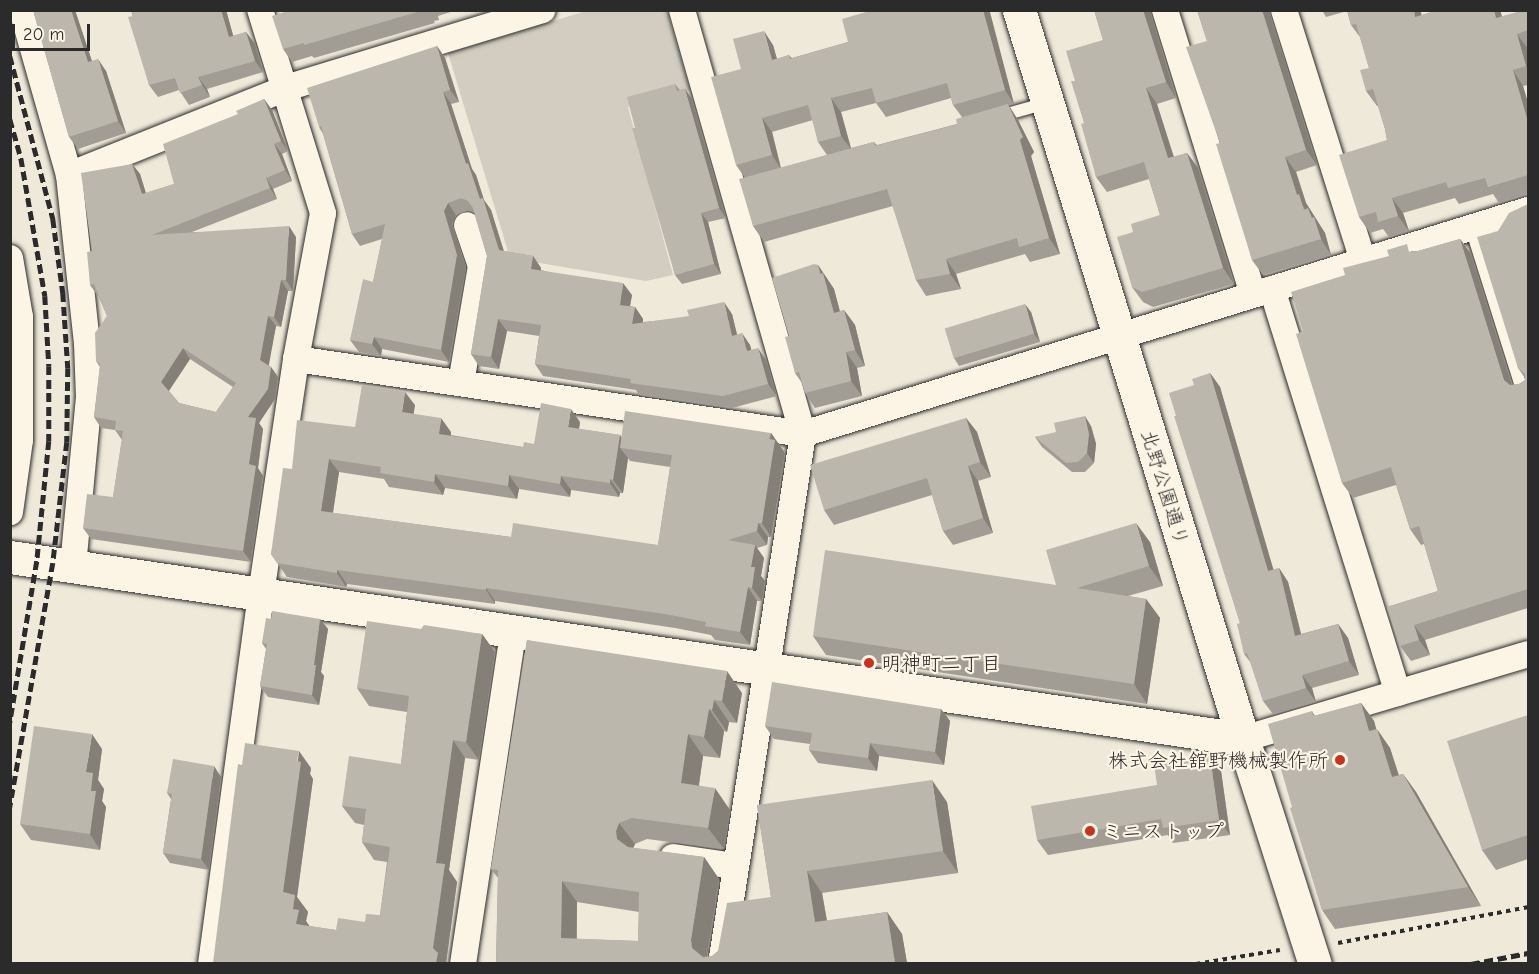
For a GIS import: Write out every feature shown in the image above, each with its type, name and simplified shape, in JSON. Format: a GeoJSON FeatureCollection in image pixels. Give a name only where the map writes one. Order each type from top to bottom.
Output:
{"type":"FeatureCollection","features":[{"type":"Feature","properties":{"kind":"street"},"geometry":{"type":"LineString","coordinates":[[22,10],[69,175],[87,343],[89,397],[73,566]]}},
{"type":"Feature","properties":{"kind":"street"},"geometry":{"type":"LineString","coordinates":[[212,963],[261,594],[296,359],[323,213],[260,10]]}},
{"type":"Feature","properties":{"kind":"street"},"geometry":{"type":"LineString","coordinates":[[69,175],[286,88],[542,10]]}},
{"type":"Feature","properties":{"kind":"street"},"geometry":{"type":"LineString","coordinates":[[682,10],[739,189],[803,434],[734,866],[721,963]]}},
{"type":"Feature","properties":{"kind":"street","name":"北野公園通り"},"geometry":{"type":"LineString","coordinates":[[1018,10],[1243,740],[1325,954]]}},
{"type":"Feature","properties":{"kind":"street"},"geometry":{"type":"LineString","coordinates":[[1165,10],[1398,693]]}},
{"type":"Feature","properties":{"kind":"street"},"geometry":{"type":"LineString","coordinates":[[1284,10],[1363,261]]}},
{"type":"Feature","properties":{"kind":"street"},"geometry":{"type":"LineString","coordinates":[[296,359],[803,434],[1528,210]]}},
{"type":"Feature","properties":{"kind":"street"},"geometry":{"type":"LineString","coordinates":[[461,383],[481,266],[467,225]]}},
{"type":"Feature","properties":{"kind":"street"},"geometry":{"type":"LineString","coordinates":[[10,258],[20,317],[20,440],[10,512]]}},
{"type":"Feature","properties":{"kind":"street"},"geometry":{"type":"LineString","coordinates":[[10,557],[1243,740],[1528,654]]}},
{"type":"Feature","properties":{"kind":"street"},"geometry":{"type":"LineString","coordinates":[[463,963],[513,632]]}},
{"type":"Feature","properties":{"kind":"street"},"geometry":{"type":"LineString","coordinates":[[646,854],[734,866]]}},
{"type":"Feature","properties":{"kind":"lane"},"geometry":{"type":"LineString","coordinates":[[993,118],[1047,103]]}},
{"type":"Feature","properties":{"kind":"lane"},"geometry":{"type":"LineString","coordinates":[[1471,228],[1523,393],[1528,392]]}},
{"type":"Feature","properties":{"kind":"path"},"geometry":{"type":"LineString","coordinates":[[1325,954],[1528,907]]}},
{"type":"Feature","properties":{"kind":"path"},"geometry":{"type":"LineString","coordinates":[[1196,963],[1283,949]]}},
{"type":"Feature","properties":{"kind":"shaded area"},"geometry":{"type":"Polygon","coordinates":[[[586,11],[667,11],[690,90],[628,107],[673,275],[646,281],[510,258],[448,53],[586,11]]]}},
{"type":"Feature","properties":{"kind":"building"},"geometry":{"type":"Polygon","coordinates":[[[33,10],[71,10],[88,62],[98,59],[118,121],[69,137],[33,10]]]}},
{"type":"Feature","properties":{"kind":"building"},"geometry":{"type":"Polygon","coordinates":[[[131,10],[221,10],[229,37],[246,32],[255,61],[198,77],[202,85],[180,93],[175,78],[149,85],[128,17],[133,16],[131,10]]]}},
{"type":"Feature","properties":{"kind":"building"},"geometry":{"type":"Polygon","coordinates":[[[291,10],[424,10],[283,49],[272,16],[291,10]]]}},
{"type":"Feature","properties":{"kind":"building"},"geometry":{"type":"Polygon","coordinates":[[[873,10],[983,10],[1005,90],[953,105],[947,83],[876,103],[872,88],[831,98],[841,136],[818,142],[808,105],[762,118],[772,155],[736,165],[711,77],[741,69],[733,39],[764,31],[772,60],[789,55],[790,59],[848,42],[842,19],[873,10]]]}},
{"type":"Feature","properties":{"kind":"building"},"geometry":{"type":"Polygon","coordinates":[[[1094,10],[1143,10],[1166,82],[1146,88],[1168,158],[1187,153],[1223,268],[1142,292],[1132,287],[1117,237],[1133,232],[1131,224],[1160,215],[1144,162],[1096,177],[1081,124],[1084,123],[1071,81],[1075,81],[1066,51],[1103,40],[1094,10]]]}},
{"type":"Feature","properties":{"kind":"building"},"geometry":{"type":"Polygon","coordinates":[[[1197,10],[1262,10],[1306,150],[1285,157],[1297,195],[1299,194],[1304,210],[1308,208],[1312,218],[1314,217],[1321,239],[1252,260],[1216,144],[1220,143],[1186,47],[1207,41],[1197,10]]]}},
{"type":"Feature","properties":{"kind":"building"},"geometry":{"type":"Polygon","coordinates":[[[1347,10],[1414,10],[1415,17],[1438,10],[1494,10],[1496,18],[1528,10],[1528,30],[1517,34],[1526,66],[1513,70],[1528,122],[1528,175],[1488,187],[1485,178],[1448,188],[1446,182],[1392,198],[1398,216],[1378,222],[1376,212],[1359,217],[1339,155],[1387,140],[1373,89],[1366,91],[1360,70],[1369,68],[1356,24],[1351,25],[1347,10]]]}},
{"type":"Feature","properties":{"kind":"building"},"geometry":{"type":"Polygon","coordinates":[[[437,46],[450,90],[443,92],[466,164],[468,163],[480,199],[483,198],[499,250],[533,256],[531,269],[623,283],[620,305],[635,307],[632,324],[689,316],[687,310],[724,302],[732,336],[742,333],[747,351],[758,348],[768,384],[723,396],[630,383],[631,379],[535,364],[541,325],[498,319],[491,357],[471,354],[487,256],[473,208],[468,201],[461,198],[448,203],[444,211],[457,255],[441,350],[374,337],[372,344],[350,340],[363,279],[373,282],[385,224],[352,234],[321,126],[319,127],[307,88],[437,46]]]}},
{"type":"Feature","properties":{"kind":"building"},"geometry":{"type":"Polygon","coordinates":[[[675,84],[677,91],[685,89],[719,208],[701,213],[714,264],[675,275],[632,128],[635,128],[627,97],[675,84]]]}},
{"type":"Feature","properties":{"kind":"building"},"geometry":{"type":"Polygon","coordinates":[[[264,99],[281,141],[274,144],[285,170],[266,178],[270,188],[152,235],[289,226],[286,280],[281,280],[274,317],[268,316],[260,360],[271,367],[268,389],[248,417],[256,418],[249,464],[256,466],[243,551],[83,528],[87,494],[113,497],[123,431],[115,430],[116,421],[94,417],[100,364],[96,361],[95,333],[107,316],[94,284],[90,285],[87,252],[92,251],[81,173],[132,164],[142,194],[174,184],[163,144],[238,114],[236,111],[264,99]],[[183,348],[161,382],[179,403],[216,412],[236,383],[183,348]]]}},
{"type":"Feature","properties":{"kind":"building"},"geometry":{"type":"Polygon","coordinates":[[[1008,104],[1023,137],[1020,140],[1049,238],[1019,247],[1017,238],[946,259],[950,274],[916,280],[887,189],[753,226],[739,179],[874,142],[875,146],[947,127],[957,124],[956,119],[1008,104]]]}},
{"type":"Feature","properties":{"kind":"building"},"geometry":{"type":"Polygon","coordinates":[[[1528,204],[1528,589],[1414,625],[1419,640],[1400,646],[1387,607],[1438,591],[1419,526],[1410,529],[1391,467],[1342,483],[1296,334],[1303,331],[1291,292],[1345,275],[1343,268],[1389,256],[1387,250],[1407,244],[1409,252],[1418,251],[1460,239],[1504,380],[1510,385],[1519,384],[1525,380],[1525,374],[1518,368],[1477,237],[1498,231],[1509,213],[1528,204]]]}},
{"type":"Feature","properties":{"kind":"building"},"geometry":{"type":"Polygon","coordinates":[[[814,264],[818,265],[820,274],[823,273],[834,313],[844,310],[855,350],[846,352],[851,381],[805,393],[799,372],[795,373],[785,337],[789,336],[772,278],[814,264]]]}},
{"type":"Feature","properties":{"kind":"building"},"geometry":{"type":"Polygon","coordinates":[[[1025,304],[1034,334],[954,358],[945,329],[1025,304]]]}},
{"type":"Feature","properties":{"kind":"building"},"geometry":{"type":"Polygon","coordinates":[[[1210,373],[1268,571],[1279,568],[1295,636],[1338,624],[1349,661],[1302,675],[1306,688],[1263,701],[1247,653],[1244,654],[1237,624],[1240,623],[1174,416],[1176,416],[1169,393],[1194,385],[1192,379],[1210,373]]]}},
{"type":"Feature","properties":{"kind":"building"},"geometry":{"type":"Polygon","coordinates":[[[362,385],[405,392],[402,412],[441,418],[439,434],[523,447],[524,442],[534,444],[541,403],[571,409],[568,427],[620,435],[613,480],[610,479],[610,483],[561,476],[560,484],[509,475],[508,486],[435,474],[434,482],[380,473],[381,467],[329,459],[321,511],[511,537],[513,523],[658,545],[672,455],[620,448],[625,411],[771,433],[769,439],[775,440],[762,523],[758,523],[757,531],[728,540],[755,545],[751,567],[755,567],[752,588],[748,587],[740,632],[705,626],[706,622],[665,614],[486,588],[486,590],[337,570],[337,573],[277,563],[271,554],[283,468],[292,469],[297,420],[355,427],[362,385]]]}},
{"type":"Feature","properties":{"kind":"building"},"geometry":{"type":"Polygon","coordinates":[[[1085,416],[1089,434],[1087,453],[1078,462],[1066,463],[1035,437],[1056,432],[1054,423],[1085,416]]]}},
{"type":"Feature","properties":{"kind":"building"},"geometry":{"type":"Polygon","coordinates":[[[966,418],[980,462],[968,466],[983,518],[943,531],[927,478],[824,510],[810,465],[966,418]]]}},
{"type":"Feature","properties":{"kind":"building"},"geometry":{"type":"Polygon","coordinates":[[[1136,523],[1149,566],[1077,588],[1146,599],[1134,684],[813,636],[825,550],[1056,585],[1046,550],[1136,523]]]}},
{"type":"Feature","properties":{"kind":"building"},"geometry":{"type":"Polygon","coordinates":[[[272,611],[320,619],[312,695],[260,686],[267,644],[262,643],[266,618],[271,619],[272,611]]]}},
{"type":"Feature","properties":{"kind":"building"},"geometry":{"type":"Polygon","coordinates":[[[367,621],[421,629],[424,625],[482,634],[466,742],[453,740],[436,863],[445,864],[433,948],[438,953],[436,963],[213,963],[238,764],[242,765],[245,743],[299,751],[297,761],[301,762],[283,892],[295,895],[293,909],[299,910],[296,924],[336,930],[338,918],[365,922],[366,914],[380,915],[390,847],[362,842],[366,809],[342,806],[349,756],[401,764],[409,696],[357,688],[367,621]]]}},
{"type":"Feature","properties":{"kind":"building"},"geometry":{"type":"Polygon","coordinates":[[[527,640],[727,671],[722,701],[714,700],[712,710],[709,709],[704,737],[688,734],[681,783],[715,788],[708,828],[632,818],[619,823],[616,831],[617,839],[628,847],[704,857],[691,940],[692,948],[703,957],[712,956],[718,951],[727,903],[771,897],[757,805],[932,780],[943,851],[807,871],[815,922],[887,912],[895,963],[496,963],[498,870],[491,869],[527,640]],[[562,881],[561,938],[638,941],[639,892],[562,881]]]}},
{"type":"Feature","properties":{"kind":"building"},"geometry":{"type":"Polygon","coordinates":[[[772,682],[941,709],[935,752],[870,743],[868,758],[809,750],[812,733],[765,726],[772,682]]]}},
{"type":"Feature","properties":{"kind":"building"},"geometry":{"type":"Polygon","coordinates":[[[1361,703],[1369,731],[1377,729],[1392,777],[1403,774],[1468,887],[1322,910],[1290,808],[1292,807],[1268,724],[1312,711],[1313,716],[1361,703]]]}},
{"type":"Feature","properties":{"kind":"building"},"geometry":{"type":"Polygon","coordinates":[[[1528,715],[1528,835],[1482,850],[1447,741],[1528,715]]]}},
{"type":"Feature","properties":{"kind":"building"},"geometry":{"type":"Polygon","coordinates":[[[34,726],[92,734],[86,772],[93,773],[91,791],[96,791],[90,834],[20,824],[34,726]]]}},
{"type":"Feature","properties":{"kind":"building"},"geometry":{"type":"Polygon","coordinates":[[[1210,756],[1219,820],[1163,828],[1161,819],[1037,840],[1031,806],[1157,785],[1154,764],[1210,756]]]}},
{"type":"Feature","properties":{"kind":"building"},"geometry":{"type":"Polygon","coordinates":[[[173,759],[214,766],[201,859],[163,853],[172,794],[167,793],[173,759]]]}},
{"type":"Feature","properties":{"kind":"railway"},"geometry":{"type":"LineString","coordinates":[[10,56],[53,219],[63,293],[68,368],[67,442],[53,563],[10,808]]}},
{"type":"Feature","properties":{"kind":"railway"},"geometry":{"type":"LineString","coordinates":[[10,119],[21,158],[45,296],[49,366],[49,441],[37,561],[10,723]]}},
{"type":"Feature","properties":{"kind":"railway"},"geometry":{"type":"LineString","coordinates":[[1471,964],[1528,953]]}},
{"type":"Feature","properties":{"kind":"place","name":"明神町二丁目"},"geometry":{"type":"Point","coordinates":[869,663]}},
{"type":"Feature","properties":{"kind":"place","name":"株式会社舘野機械製作所"},"geometry":{"type":"Point","coordinates":[1340,760]}},
{"type":"Feature","properties":{"kind":"place","name":"ミニストップ"},"geometry":{"type":"Point","coordinates":[1090,831]}}]}
